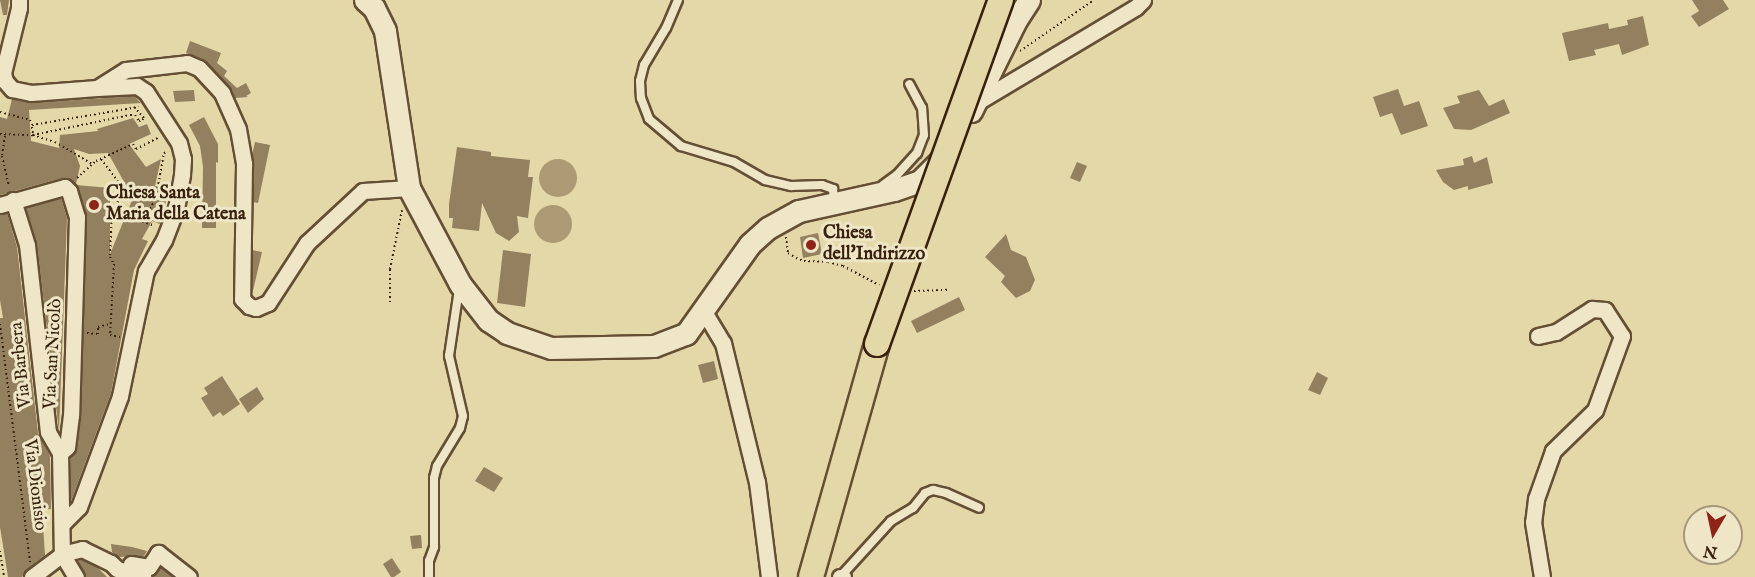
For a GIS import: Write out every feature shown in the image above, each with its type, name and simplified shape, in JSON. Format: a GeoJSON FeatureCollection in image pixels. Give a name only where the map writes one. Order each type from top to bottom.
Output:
{"type":"FeatureCollection","features":[{"type":"Feature","properties":{"kind":"main road"},"geometry":{"type":"LineString","coordinates":[[365,0],[374,8],[385,31],[411,193],[460,284],[488,320],[507,333],[551,348],[654,346],[686,334],[750,244],[783,220],[799,211],[834,201],[870,195],[920,182],[952,146],[1029,0]]}},
{"type":"Feature","properties":{"kind":"main road"},"geometry":{"type":"LineString","coordinates":[[811,577],[877,344],[1001,0]]}},
{"type":"Feature","properties":{"kind":"street"},"geometry":{"type":"LineString","coordinates":[[19,0],[3,73],[5,81],[12,89],[31,93],[137,86],[146,92],[179,143],[182,174],[176,209],[164,240],[146,271],[120,396],[79,507],[62,524]]}},
{"type":"Feature","properties":{"kind":"street"},"geometry":{"type":"LineString","coordinates":[[974,104],[1136,7],[1143,0]]}},
{"type":"Feature","properties":{"kind":"street"},"geometry":{"type":"LineString","coordinates":[[97,88],[108,79],[132,68],[187,63],[199,68],[222,93],[238,129],[243,164],[242,299],[249,306],[262,307],[268,303],[307,243],[363,191],[411,193]]}},
{"type":"Feature","properties":{"kind":"street","name":"Via San Nicolò"},"geometry":{"type":"LineString","coordinates":[[6,202],[65,187],[69,191],[77,217],[71,415],[66,447],[60,453],[62,554]]}},
{"type":"Feature","properties":{"kind":"street","name":"Via Barbera"},"geometry":{"type":"LineString","coordinates":[[6,202],[27,245],[48,432],[60,453]]}},
{"type":"Feature","properties":{"kind":"street"},"geometry":{"type":"LineString","coordinates":[[1538,336],[1556,332],[1592,309],[1605,310],[1622,336],[1595,410],[1553,452],[1536,499],[1533,522],[1542,577]]}},
{"type":"Feature","properties":{"kind":"street"},"geometry":{"type":"LineString","coordinates":[[703,310],[723,343],[757,482],[769,577]]}},
{"type":"Feature","properties":{"kind":"street"},"geometry":{"type":"LineString","coordinates":[[32,572],[62,554],[82,549],[111,563],[117,569],[144,576]]}},
{"type":"Feature","properties":{"kind":"street"},"geometry":{"type":"LineString","coordinates":[[111,563],[149,567],[158,553],[189,577]]}},
{"type":"Feature","properties":{"kind":"street"},"geometry":{"type":"LineString","coordinates":[[62,554],[76,577]]}},
{"type":"Feature","properties":{"kind":"lane"},"geometry":{"type":"LineString","coordinates":[[678,0],[666,28],[644,65],[640,81],[641,98],[649,119],[681,146],[734,162],[765,180],[791,186],[822,185],[833,189],[834,201]]}},
{"type":"Feature","properties":{"kind":"lane"},"geometry":{"type":"LineString","coordinates":[[870,195],[897,175],[917,153],[924,135],[922,108],[909,84]]}},
{"type":"Feature","properties":{"kind":"lane"},"geometry":{"type":"LineString","coordinates":[[429,577],[429,561],[434,547],[434,478],[437,466],[460,428],[463,416],[449,356],[460,284]]}},
{"type":"Feature","properties":{"kind":"lane"},"geometry":{"type":"LineString","coordinates":[[841,577],[891,521],[913,508],[925,493],[933,490],[946,492],[979,508]]}},
{"type":"Feature","properties":{"kind":"path"},"geometry":{"type":"LineString","coordinates":[[994,64],[1030,46],[1094,0]]}},
{"type":"Feature","properties":{"kind":"path"},"geometry":{"type":"LineString","coordinates":[[0,134],[5,136],[33,135],[135,115],[140,122],[144,118],[134,108],[32,126]]}},
{"type":"Feature","properties":{"kind":"path"},"geometry":{"type":"LineString","coordinates":[[0,111],[30,120],[33,135]]}},
{"type":"Feature","properties":{"kind":"path"},"geometry":{"type":"LineString","coordinates":[[33,135],[55,142],[92,164]]}},
{"type":"Feature","properties":{"kind":"path"},"geometry":{"type":"LineString","coordinates":[[5,136],[1,156],[6,202]]}},
{"type":"Feature","properties":{"kind":"path"},"geometry":{"type":"LineString","coordinates":[[86,170],[101,159],[133,144],[136,149],[161,137],[163,139]]}},
{"type":"Feature","properties":{"kind":"path"},"geometry":{"type":"LineString","coordinates":[[144,221],[156,197],[162,177],[164,153]]}},
{"type":"Feature","properties":{"kind":"path"},"geometry":{"type":"LineString","coordinates":[[101,159],[119,183],[117,212],[154,226],[154,231]]}},
{"type":"Feature","properties":{"kind":"path"},"geometry":{"type":"LineString","coordinates":[[390,302],[390,269],[402,207],[411,193]]}},
{"type":"Feature","properties":{"kind":"path"},"geometry":{"type":"LineString","coordinates":[[110,334],[114,264],[111,257],[112,210],[118,206]]}},
{"type":"Feature","properties":{"kind":"path"},"geometry":{"type":"LineString","coordinates":[[783,220],[788,253],[796,258],[836,264],[883,287]]}},
{"type":"Feature","properties":{"kind":"path"},"geometry":{"type":"LineString","coordinates":[[905,290],[950,290]]}},
{"type":"Feature","properties":{"kind":"path","name":"Via Dionisio"},"geometry":{"type":"LineString","coordinates":[[0,324],[32,572]]}},
{"type":"Feature","properties":{"kind":"path"},"geometry":{"type":"LineString","coordinates":[[75,332],[98,334],[98,327],[110,324]]}},
{"type":"Feature","properties":{"kind":"path"},"geometry":{"type":"LineString","coordinates":[[0,551],[4,577]]}},
{"type":"Feature","properties":{"kind":"shaded area"},"geometry":{"type":"Polygon","coordinates":[[[558,159],[571,165],[577,178],[571,191],[558,197],[545,191],[539,178],[545,165],[558,159]]]}},
{"type":"Feature","properties":{"kind":"shaded area"},"geometry":{"type":"Polygon","coordinates":[[[553,205],[566,211],[572,224],[566,237],[553,243],[540,237],[534,224],[540,211],[553,205]]]}},
{"type":"Feature","properties":{"kind":"building"},"geometry":{"type":"Polygon","coordinates":[[[0,0],[9,0],[7,15],[3,15],[0,0]]]}},
{"type":"Feature","properties":{"kind":"building"},"geometry":{"type":"Polygon","coordinates":[[[1692,0],[1723,0],[1729,9],[1699,27],[1691,16],[1699,11],[1692,0]]]}},
{"type":"Feature","properties":{"kind":"building"},"geometry":{"type":"Polygon","coordinates":[[[1643,16],[1649,45],[1622,55],[1619,44],[1594,50],[1596,55],[1569,61],[1562,33],[1608,23],[1609,29],[1628,25],[1627,20],[1643,16]]]}},
{"type":"Feature","properties":{"kind":"building"},"geometry":{"type":"Polygon","coordinates":[[[190,41],[221,53],[217,63],[227,71],[224,76],[237,88],[246,83],[251,93],[246,96],[248,97],[235,98],[229,87],[206,61],[186,53],[190,41]]]}},
{"type":"Feature","properties":{"kind":"building"},"geometry":{"type":"Polygon","coordinates":[[[1398,89],[1404,106],[1419,101],[1428,126],[1401,135],[1392,113],[1380,117],[1373,97],[1398,89]]]}},
{"type":"Feature","properties":{"kind":"building"},"geometry":{"type":"Polygon","coordinates":[[[194,90],[195,101],[175,102],[173,91],[194,90]]]}},
{"type":"Feature","properties":{"kind":"building"},"geometry":{"type":"Polygon","coordinates":[[[1479,90],[1489,106],[1504,99],[1510,113],[1471,130],[1454,129],[1443,108],[1460,103],[1457,96],[1479,90]]]}},
{"type":"Feature","properties":{"kind":"building"},"geometry":{"type":"Polygon","coordinates":[[[134,96],[141,103],[29,110],[31,141],[59,148],[60,135],[98,131],[97,129],[133,118],[139,127],[147,124],[151,134],[129,144],[146,167],[161,159],[155,186],[169,190],[160,224],[152,221],[142,239],[148,241],[134,270],[111,393],[71,501],[70,457],[77,448],[81,415],[87,217],[76,185],[110,188],[110,254],[133,198],[108,153],[89,154],[74,149],[80,166],[76,184],[68,178],[62,178],[0,195],[0,117],[7,119],[12,99],[32,103],[134,96]]]}},
{"type":"Feature","properties":{"kind":"building"},"geometry":{"type":"Polygon","coordinates":[[[204,117],[218,144],[216,228],[202,228],[203,167],[200,146],[189,125],[204,117]]]}},
{"type":"Feature","properties":{"kind":"building"},"geometry":{"type":"Polygon","coordinates":[[[255,142],[270,145],[258,203],[253,202],[252,155],[255,142]]]}},
{"type":"Feature","properties":{"kind":"building"},"geometry":{"type":"Polygon","coordinates":[[[457,147],[491,152],[491,156],[530,160],[528,177],[533,177],[528,218],[517,216],[519,232],[509,241],[496,233],[482,203],[479,231],[452,228],[453,218],[449,218],[449,204],[457,147]]]}},
{"type":"Feature","properties":{"kind":"building"},"geometry":{"type":"Polygon","coordinates":[[[1472,156],[1474,163],[1487,157],[1493,183],[1468,190],[1468,186],[1454,190],[1443,182],[1436,170],[1464,165],[1463,159],[1472,156]]]}},
{"type":"Feature","properties":{"kind":"building"},"geometry":{"type":"Polygon","coordinates":[[[1077,162],[1087,166],[1080,182],[1070,178],[1077,162]]]}},
{"type":"Feature","properties":{"kind":"building"},"geometry":{"type":"Polygon","coordinates":[[[61,198],[67,218],[59,432],[37,244],[26,208],[61,198]]]}},
{"type":"Feature","properties":{"kind":"building"},"geometry":{"type":"Polygon","coordinates":[[[7,213],[17,247],[38,433],[50,456],[51,509],[42,510],[45,555],[26,570],[22,577],[8,577],[0,527],[0,318],[3,318],[0,300],[0,214],[7,213]]]}},
{"type":"Feature","properties":{"kind":"building","name":"Chiesa dell'Indirizzo"},"geometry":{"type":"Polygon","coordinates":[[[818,233],[822,254],[803,258],[800,237],[818,233]]]}},
{"type":"Feature","properties":{"kind":"building"},"geometry":{"type":"Polygon","coordinates":[[[1006,234],[1011,250],[1026,257],[1035,280],[1030,291],[1016,298],[1001,282],[1005,276],[985,257],[1006,234]]]}},
{"type":"Feature","properties":{"kind":"building"},"geometry":{"type":"Polygon","coordinates":[[[252,250],[262,252],[252,295],[252,250]]]}},
{"type":"Feature","properties":{"kind":"building"},"geometry":{"type":"Polygon","coordinates":[[[503,250],[531,254],[525,307],[497,303],[503,250]]]}},
{"type":"Feature","properties":{"kind":"building"},"geometry":{"type":"Polygon","coordinates":[[[959,297],[965,310],[917,333],[911,321],[959,297]]]}},
{"type":"Feature","properties":{"kind":"building"},"geometry":{"type":"Polygon","coordinates":[[[714,361],[718,379],[703,383],[698,365],[714,361]]]}},
{"type":"Feature","properties":{"kind":"building"},"geometry":{"type":"Polygon","coordinates":[[[1317,372],[1328,378],[1320,395],[1308,390],[1317,372]]]}},
{"type":"Feature","properties":{"kind":"building"},"geometry":{"type":"Polygon","coordinates":[[[222,376],[240,404],[223,416],[220,412],[213,417],[201,398],[208,394],[204,388],[222,376]]]}},
{"type":"Feature","properties":{"kind":"building"},"geometry":{"type":"Polygon","coordinates":[[[257,387],[264,399],[248,413],[239,399],[257,387]]]}},
{"type":"Feature","properties":{"kind":"building"},"geometry":{"type":"Polygon","coordinates":[[[484,467],[503,478],[494,492],[475,481],[484,467]]]}},
{"type":"Feature","properties":{"kind":"building"},"geometry":{"type":"Polygon","coordinates":[[[421,535],[422,548],[412,549],[410,536],[421,535]]]}},
{"type":"Feature","properties":{"kind":"building"},"geometry":{"type":"Polygon","coordinates":[[[111,544],[147,551],[144,556],[118,557],[112,552],[111,544]]]}},
{"type":"Feature","properties":{"kind":"building"},"geometry":{"type":"Polygon","coordinates":[[[392,558],[401,572],[394,577],[391,577],[383,564],[392,558]]]}},
{"type":"Feature","properties":{"kind":"building"},"geometry":{"type":"Polygon","coordinates":[[[81,559],[96,566],[107,577],[86,577],[78,562],[81,559]]]}},
{"type":"Feature","properties":{"kind":"building"},"geometry":{"type":"Polygon","coordinates":[[[160,567],[173,577],[152,577],[160,567]]]}},
{"type":"Feature","properties":{"kind":"place","name":"Chiesa Santa Maria della Catena"},"geometry":{"type":"Point","coordinates":[94,205]}},
{"type":"Feature","properties":{"kind":"place","name":"Chiesa dell'Indirizzo"},"geometry":{"type":"Point","coordinates":[811,245]}}]}
